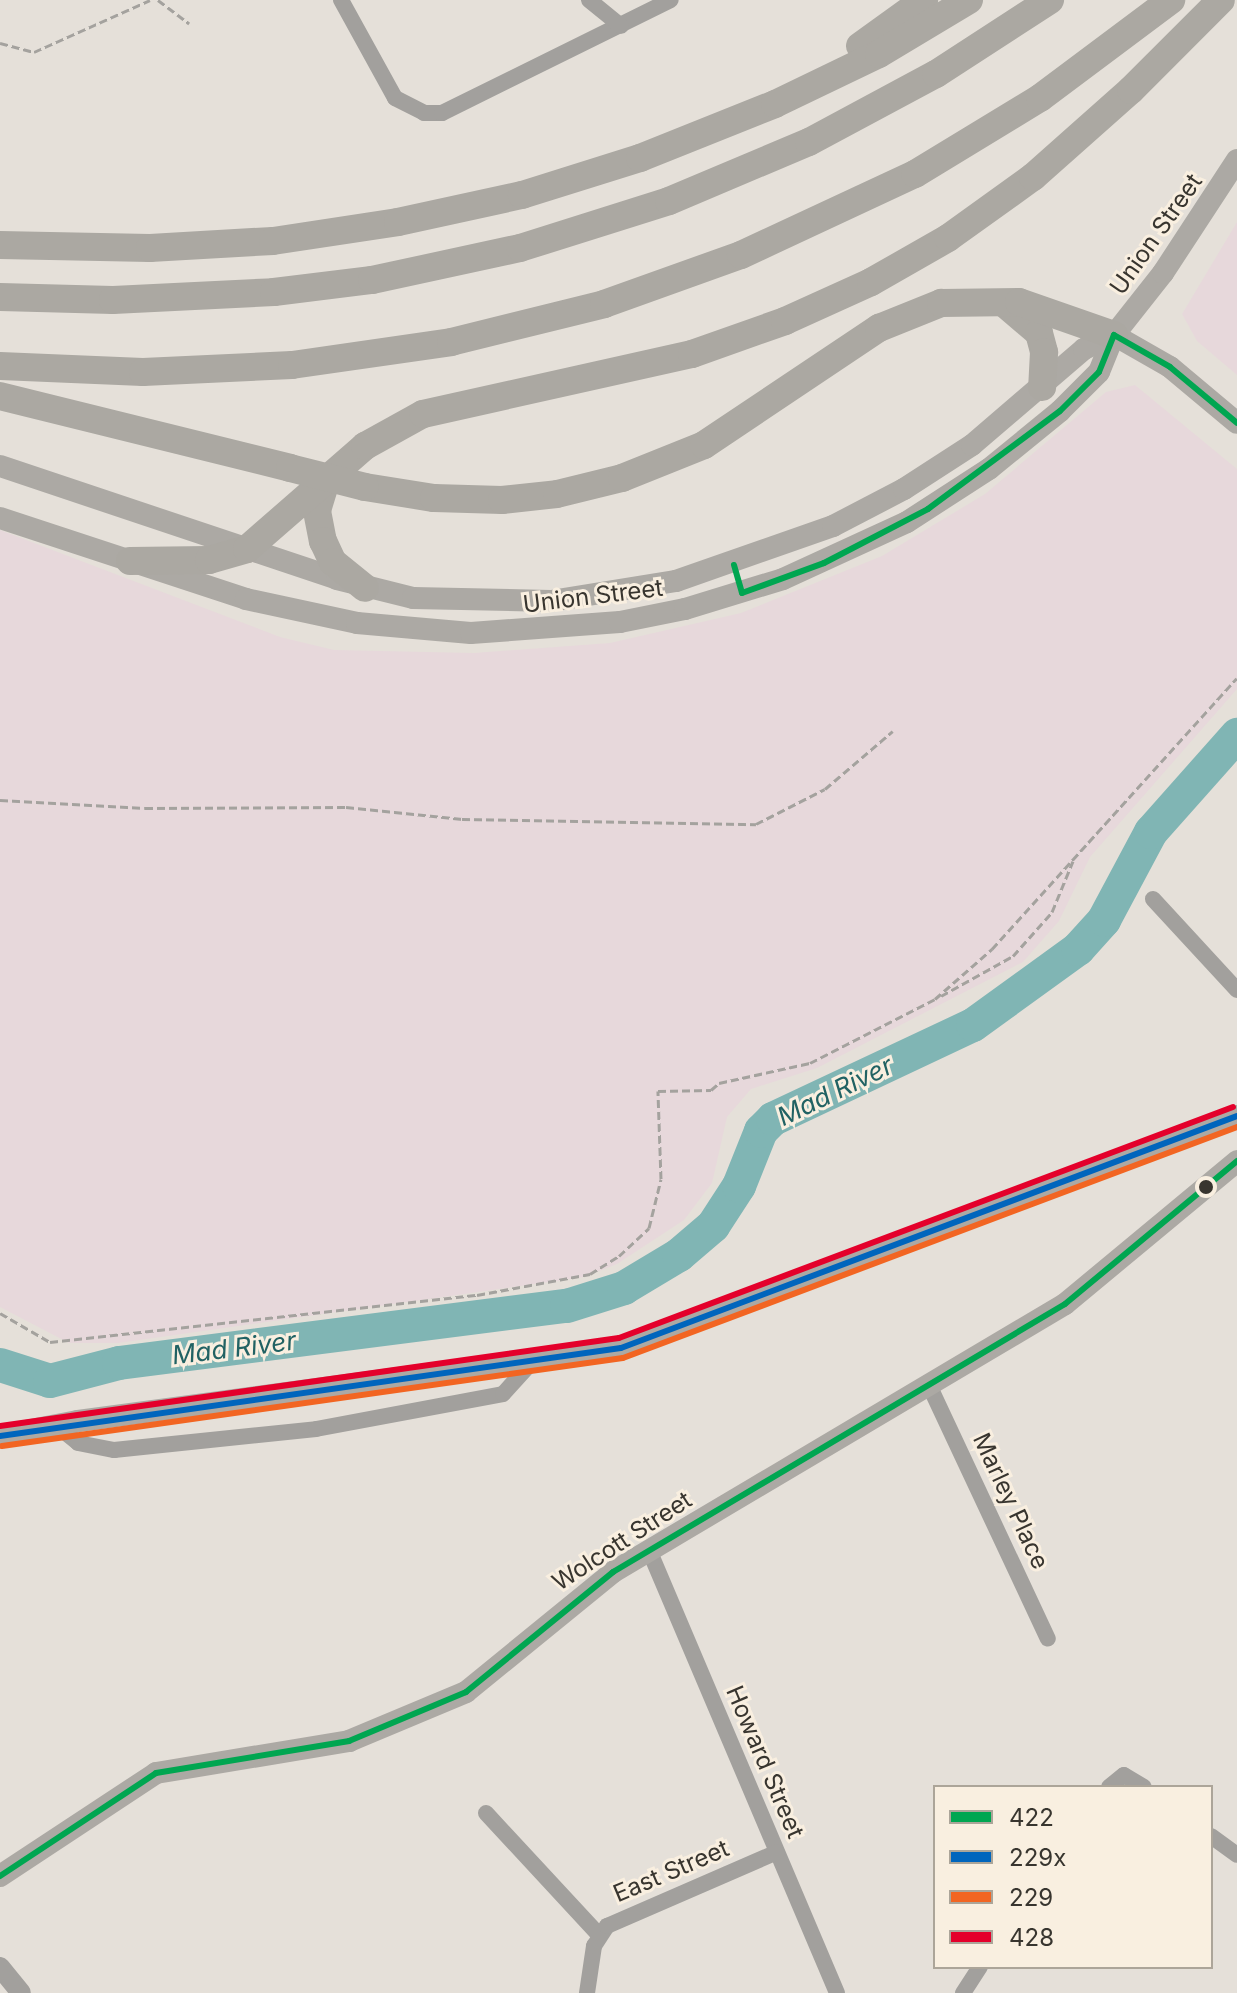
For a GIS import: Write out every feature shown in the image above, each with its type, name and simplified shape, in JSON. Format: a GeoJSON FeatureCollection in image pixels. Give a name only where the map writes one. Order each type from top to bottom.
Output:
{"type":"FeatureCollection","features":[{"type":"Feature","properties":{"kind":"highway"},"geometry":{"type":"LineString","coordinates":[[671,146],[708,121],[838,59],[924,0]]}},
{"type":"Feature","properties":{"kind":"highway"},"geometry":{"type":"LineString","coordinates":[[0,245],[150,248],[310,237],[499,201],[671,146],[859,65],[969,0]]}},
{"type":"Feature","properties":{"kind":"highway"},"geometry":{"type":"LineString","coordinates":[[0,297],[113,300],[274,292],[416,272],[520,248],[669,201],[809,142],[936,74],[1050,0]]}},
{"type":"Feature","properties":{"kind":"highway"},"geometry":{"type":"LineString","coordinates":[[0,366],[143,372],[292,365],[451,342],[604,304],[741,255],[915,174],[1040,98],[1171,0]]}},
{"type":"Feature","properties":{"kind":"highway"},"geometry":{"type":"LineString","coordinates":[[130,561],[209,560],[247,549],[365,446],[423,414],[692,354],[785,321],[896,269],[974,221],[1055,159],[1221,0]]}},
{"type":"Feature","properties":{"kind":"highway"},"geometry":{"type":"LineString","coordinates":[[996,299],[1026,317],[1039,333],[1044,352],[1042,387]]}},
{"type":"Feature","properties":{"kind":"highway"},"geometry":{"type":"LineString","coordinates":[[0,396],[365,487],[434,498],[502,500],[557,494],[622,478],[730,430],[903,315],[951,301],[996,299],[1054,311],[1114,335]]}},
{"type":"Feature","properties":{"kind":"highway"},"geometry":{"type":"LineString","coordinates":[[331,475],[319,498],[320,531],[333,562],[365,588]]}},
{"type":"Feature","properties":{"kind":"main road","name":"Union Street"},"geometry":{"type":"LineString","coordinates":[[0,518],[304,613],[430,631],[598,625],[742,593],[852,550],[968,484],[1086,386],[1105,365],[1114,335],[1163,273],[1237,160]]}},
{"type":"Feature","properties":{"kind":"main road","name":"Union Street"},"geometry":{"type":"LineString","coordinates":[[0,466],[365,588],[435,601],[529,602],[630,591],[734,565],[833,526],[904,489],[963,451],[1084,349],[1114,335]]}},
{"type":"Feature","properties":{"kind":"main road"},"geometry":{"type":"LineString","coordinates":[[1114,335],[1170,367],[1237,423]]}},
{"type":"Feature","properties":{"kind":"main road"},"geometry":{"type":"LineString","coordinates":[[734,565],[742,593]]}},
{"type":"Feature","properties":{"kind":"main road"},"geometry":{"type":"LineString","coordinates":[[0,1436],[56,1425],[532,1362],[649,1339],[1237,1116]]}},
{"type":"Feature","properties":{"kind":"main road","name":"Wolcott Street"},"geometry":{"type":"LineString","coordinates":[[0,1876],[156,1773],[349,1741],[448,1701],[490,1676],[589,1588],[1081,1292],[1237,1161]]}},
{"type":"Feature","properties":{"kind":"street"},"geometry":{"type":"LineString","coordinates":[[341,0],[395,98],[424,113],[460,107],[671,0]]}},
{"type":"Feature","properties":{"kind":"street"},"geometry":{"type":"LineString","coordinates":[[589,0],[621,26]]}},
{"type":"Feature","properties":{"kind":"street"},"geometry":{"type":"LineString","coordinates":[[1153,899],[1237,990]]}},
{"type":"Feature","properties":{"kind":"street"},"geometry":{"type":"LineString","coordinates":[[56,1425],[78,1443],[114,1450],[330,1428],[503,1394],[532,1362]]}},
{"type":"Feature","properties":{"kind":"street","name":"Marley Place"},"geometry":{"type":"LineString","coordinates":[[929,1385],[1048,1639]]}},
{"type":"Feature","properties":{"kind":"street","name":"Howard Street"},"geometry":{"type":"LineString","coordinates":[[649,1550],[837,1993]]}},
{"type":"Feature","properties":{"kind":"street"},"geometry":{"type":"LineString","coordinates":[[486,1813],[599,1935]]}},
{"type":"Feature","properties":{"kind":"street"},"geometry":{"type":"LineString","coordinates":[[1213,1837],[1237,1855]]}},
{"type":"Feature","properties":{"kind":"street","name":"East Street"},"geometry":{"type":"LineString","coordinates":[[587,1993],[599,1935],[617,1921],[777,1852]]}},
{"type":"Feature","properties":{"kind":"street"},"geometry":{"type":"LineString","coordinates":[[0,1967],[21,1993]]}},
{"type":"Feature","properties":{"kind":"street"},"geometry":{"type":"LineString","coordinates":[[963,1993],[979,1969]]}},
{"type":"Feature","properties":{"kind":"path"},"geometry":{"type":"LineString","coordinates":[[0,43],[34,52],[150,0]]}},
{"type":"Feature","properties":{"kind":"path"},"geometry":{"type":"LineString","coordinates":[[158,0],[189,23]]}},
{"type":"Feature","properties":{"kind":"path"},"geometry":{"type":"LineString","coordinates":[[935,999],[992,949],[1237,678]]}},
{"type":"Feature","properties":{"kind":"path"},"geometry":{"type":"LineString","coordinates":[[0,800],[145,808],[346,807],[462,819],[756,824],[825,789],[893,731]]}},
{"type":"Feature","properties":{"kind":"path"},"geometry":{"type":"LineString","coordinates":[[0,1313],[50,1342],[577,1279],[619,1256],[649,1228],[661,1179],[658,1091],[711,1090],[719,1083],[810,1063],[1013,956],[1052,912],[1075,857]]}},
{"type":"Feature","properties":{"kind":"shaded area"},"geometry":{"type":"Polygon","coordinates":[[[1237,222],[1237,375],[1197,341],[1182,314],[1237,222]]]}},
{"type":"Feature","properties":{"kind":"shaded area"},"geometry":{"type":"Polygon","coordinates":[[[1135,385],[1237,469],[1237,689],[1090,857],[1059,921],[1023,962],[817,1068],[751,1089],[727,1117],[712,1183],[684,1220],[617,1264],[584,1277],[118,1343],[69,1343],[0,1307],[0,530],[280,637],[334,650],[474,653],[610,643],[741,613],[882,556],[985,494],[1106,392],[1135,385]]]}},
{"type":"Feature","properties":{"kind":"waterway","name":"Mad River"},"geometry":{"type":"LineString","coordinates":[[0,1365],[50,1381],[119,1363],[567,1306],[624,1288],[679,1255],[713,1226],[739,1186],[761,1131],[773,1119],[973,1025],[1078,949],[1104,920],[1151,832],[1237,735]]}},
{"type":"Feature","properties":{"kind":"transit line","name":"422"},"geometry":{"type":"LineString","coordinates":[[734,565],[742,593],[824,563],[928,509],[1060,411],[1099,372],[1114,335],[1170,367],[1237,423]]}},
{"type":"Feature","properties":{"kind":"transit line","name":"428"},"geometry":{"type":"LineString","coordinates":[[0,1426],[619,1338],[1233,1107]]}},
{"type":"Feature","properties":{"kind":"transit line","name":"229x"},"geometry":{"type":"LineString","coordinates":[[0,1436],[621,1348],[1237,1116]]}},
{"type":"Feature","properties":{"kind":"transit line","name":"229"},"geometry":{"type":"LineString","coordinates":[[2,1446],[623,1358],[1237,1127]]}},
{"type":"Feature","properties":{"kind":"transit line","name":"422"},"geometry":{"type":"LineString","coordinates":[[0,1876],[156,1773],[349,1741],[466,1692],[613,1572],[1065,1304],[1237,1161]]}}]}
